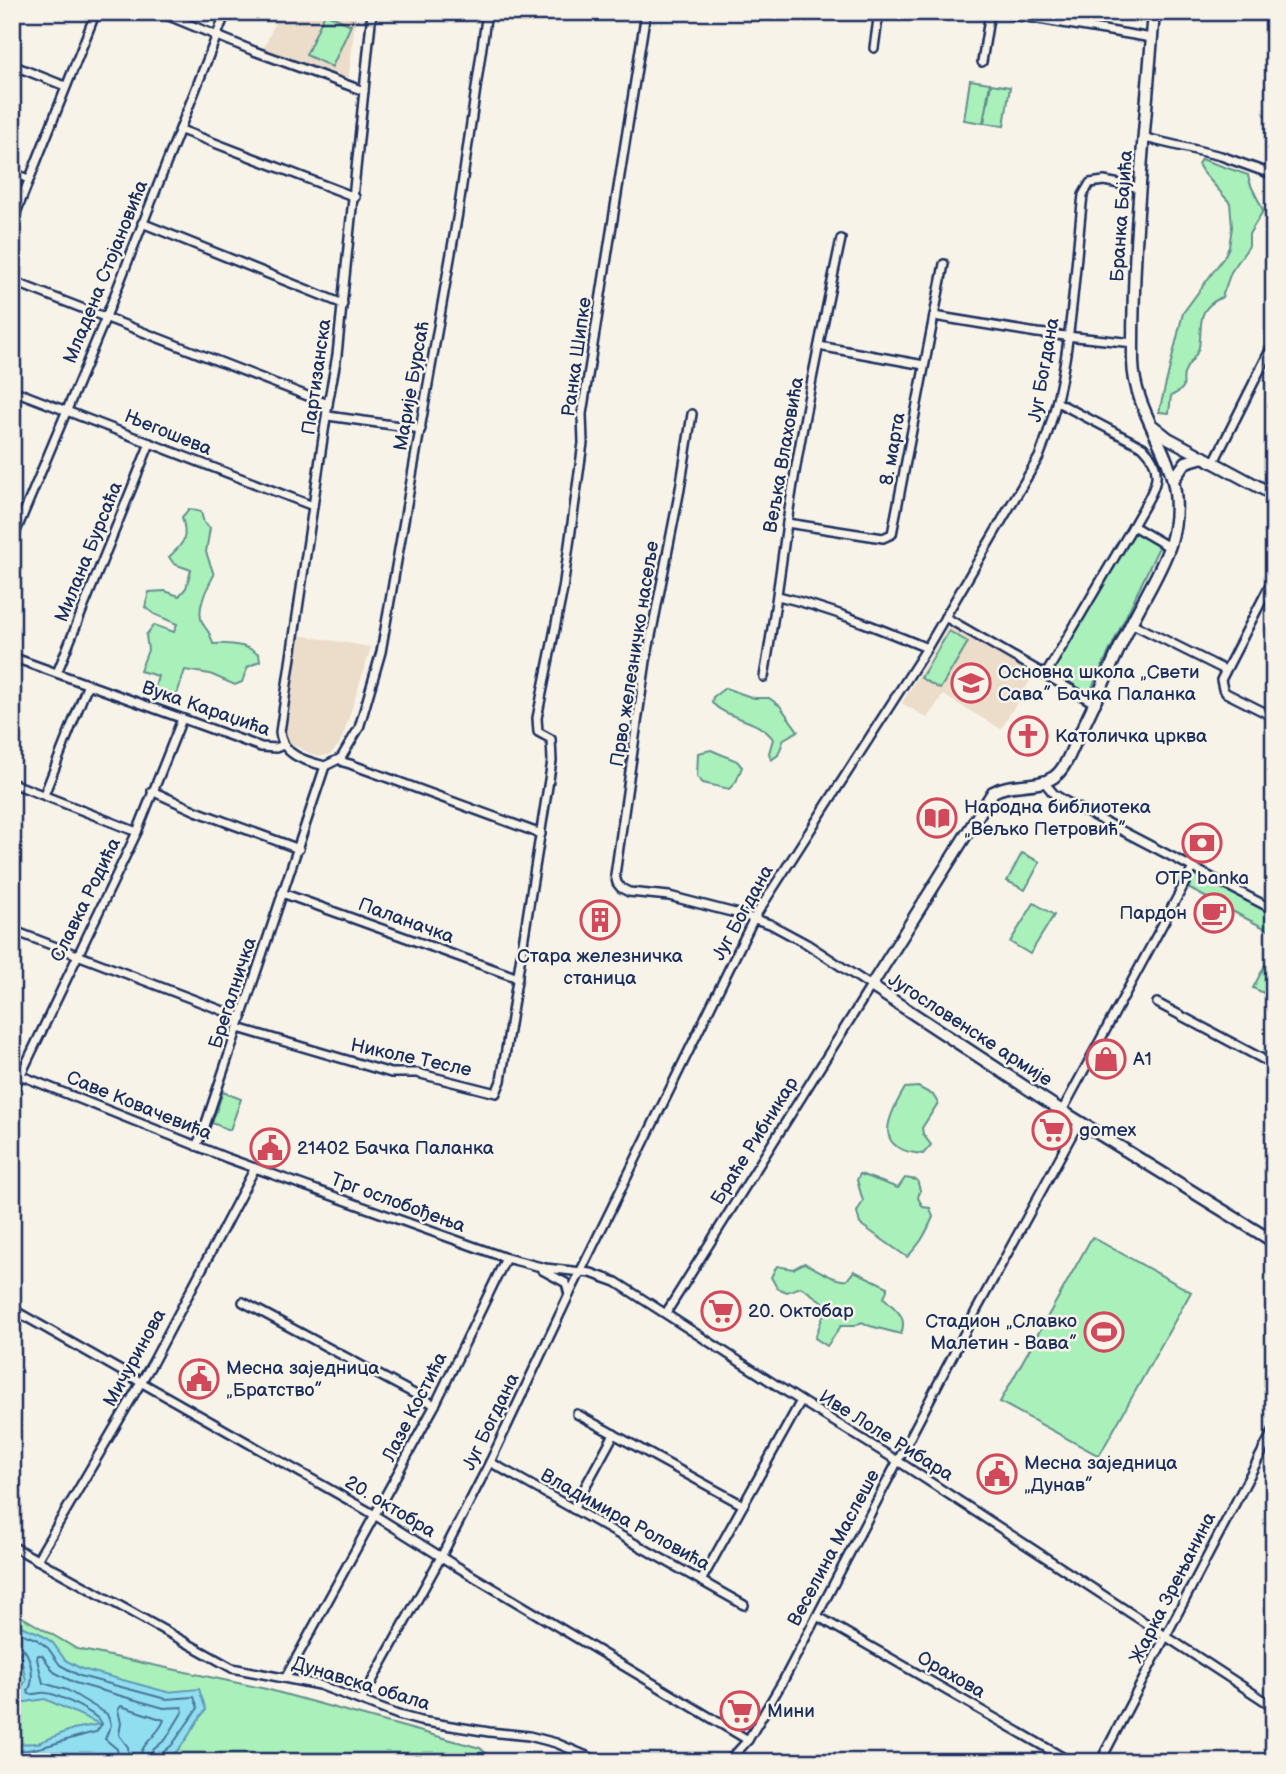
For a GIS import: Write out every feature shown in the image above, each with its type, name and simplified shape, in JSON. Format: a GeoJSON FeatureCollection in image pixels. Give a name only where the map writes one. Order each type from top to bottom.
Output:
{"type":"FeatureCollection","features":[{"type":"Feature","properties":{"kind":"street"},"geometry":{"type":"LineString","coordinates":[[12,223],[96,12]]}},
{"type":"Feature","properties":{"kind":"street"},"geometry":{"type":"LineString","coordinates":[[159,12],[364,91]]}},
{"type":"Feature","properties":{"kind":"street","name":"Младена Стојановића"},"geometry":{"type":"LineString","coordinates":[[12,541],[106,317],[226,12]]}},
{"type":"Feature","properties":{"kind":"street","name":"Партизанска"},"geometry":{"type":"LineString","coordinates":[[283,745],[280,732],[343,304],[372,12]]}},
{"type":"Feature","properties":{"kind":"street","name":"Марије Бурсаћ"},"geometry":{"type":"LineString","coordinates":[[341,758],[359,728],[381,652],[458,213],[487,12]]}},
{"type":"Feature","properties":{"kind":"street","name":"Ранка Шипке"},"geometry":{"type":"LineString","coordinates":[[541,834],[554,751],[551,739],[538,732],[537,718],[563,589],[583,443],[582,414],[646,12]]}},
{"type":"Feature","properties":{"kind":"street"},"geometry":{"type":"LineString","coordinates":[[874,48],[879,12]]}},
{"type":"Feature","properties":{"kind":"street"},"geometry":{"type":"LineString","coordinates":[[982,62],[990,12]]}},
{"type":"Feature","properties":{"kind":"street"},"geometry":{"type":"LineString","coordinates":[[996,12],[1152,38]]}},
{"type":"Feature","properties":{"kind":"street","name":"Бранка Бајића"},"geometry":{"type":"LineString","coordinates":[[1044,782],[1058,773],[1069,757],[1096,704],[1131,623],[1148,594],[1169,547],[1175,519],[1173,480],[1143,410],[1136,382],[1134,342],[1137,231],[1154,12]]}},
{"type":"Feature","properties":{"kind":"street"},"geometry":{"type":"LineString","coordinates":[[12,65],[65,86]]}},
{"type":"Feature","properties":{"kind":"street"},"geometry":{"type":"LineString","coordinates":[[181,130],[355,197]]}},
{"type":"Feature","properties":{"kind":"street"},"geometry":{"type":"LineString","coordinates":[[1145,138],[1221,156],[1274,175]]}},
{"type":"Feature","properties":{"kind":"street"},"geometry":{"type":"LineString","coordinates":[[12,173],[29,179]]}},
{"type":"Feature","properties":{"kind":"street","name":"Југ Богдана"},"geometry":{"type":"LineString","coordinates":[[361,1701],[490,1462],[754,918],[926,648],[1039,457],[1057,402],[1083,195],[1090,183],[1097,182],[1141,188]]}},
{"type":"Feature","properties":{"kind":"street"},"geometry":{"type":"LineString","coordinates":[[142,223],[343,304]]}},
{"type":"Feature","properties":{"kind":"street","name":"Вељка Влаховића"},"geometry":{"type":"LineString","coordinates":[[764,677],[787,523],[841,239]]}},
{"type":"Feature","properties":{"kind":"street","name":"8. марта"},"geometry":{"type":"LineString","coordinates":[[787,523],[883,538],[894,530],[944,264]]}},
{"type":"Feature","properties":{"kind":"street"},"geometry":{"type":"LineString","coordinates":[[12,281],[328,404]]}},
{"type":"Feature","properties":{"kind":"street"},"geometry":{"type":"LineString","coordinates":[[934,316],[1067,337],[1134,342]]}},
{"type":"Feature","properties":{"kind":"street"},"geometry":{"type":"LineString","coordinates":[[1214,462],[1274,342]]}},
{"type":"Feature","properties":{"kind":"street"},"geometry":{"type":"LineString","coordinates":[[819,346],[923,365]]}},
{"type":"Feature","properties":{"kind":"street","name":"Његошева"},"geometry":{"type":"LineString","coordinates":[[12,390],[313,506]]}},
{"type":"Feature","properties":{"kind":"street"},"geometry":{"type":"LineString","coordinates":[[1046,674],[1133,526],[1157,476],[1157,466],[1143,447],[1057,402]]}},
{"type":"Feature","properties":{"kind":"street","name":"Прво железничко насеље"},"geometry":{"type":"LineString","coordinates":[[629,892],[621,888],[615,875],[646,661],[692,414]]}},
{"type":"Feature","properties":{"kind":"street"},"geometry":{"type":"LineString","coordinates":[[328,416],[421,429]]}},
{"type":"Feature","properties":{"kind":"street"},"geometry":{"type":"LineString","coordinates":[[1148,420],[1168,438],[1274,495]]}},
{"type":"Feature","properties":{"kind":"street","name":"Милана Бурсаћа"},"geometry":{"type":"LineString","coordinates":[[57,673],[150,443]]}},
{"type":"Feature","properties":{"kind":"street"},"geometry":{"type":"LineString","coordinates":[[1173,480],[1186,462],[1203,457]]}},
{"type":"Feature","properties":{"kind":"street"},"geometry":{"type":"LineString","coordinates":[[1133,526],[1169,547]]}},
{"type":"Feature","properties":{"kind":"street"},"geometry":{"type":"LineString","coordinates":[[1274,577],[1221,680],[1226,693],[1274,717]]}},
{"type":"Feature","properties":{"kind":"street"},"geometry":{"type":"LineString","coordinates":[[778,596],[870,625],[926,648]]}},
{"type":"Feature","properties":{"kind":"street"},"geometry":{"type":"LineString","coordinates":[[945,617],[1096,704]]}},
{"type":"Feature","properties":{"kind":"street"},"geometry":{"type":"LineString","coordinates":[[1131,623],[1226,670]]}},
{"type":"Feature","properties":{"kind":"street","name":"Вука Караџића"},"geometry":{"type":"LineString","coordinates":[[12,657],[261,747],[276,748],[283,745],[292,754],[325,766]]}},
{"type":"Feature","properties":{"kind":"street"},"geometry":{"type":"LineString","coordinates":[[44,795],[88,684]]}},
{"type":"Feature","properties":{"kind":"street","name":"Славка Родића"},"geometry":{"type":"LineString","coordinates":[[12,1093],[136,832],[182,719]]}},
{"type":"Feature","properties":{"kind":"street"},"geometry":{"type":"LineString","coordinates":[[325,766],[341,758],[343,762],[541,834],[518,978]]}},
{"type":"Feature","properties":{"kind":"street","name":"Брегалничка"},"geometry":{"type":"LineString","coordinates":[[196,1146],[239,1028],[325,766]]}},
{"type":"Feature","properties":{"kind":"street"},"geometry":{"type":"LineString","coordinates":[[872,986],[993,792],[1012,785],[1044,782],[1065,801],[1274,909]]}},
{"type":"Feature","properties":{"kind":"street"},"geometry":{"type":"LineString","coordinates":[[12,783],[136,832]]}},
{"type":"Feature","properties":{"kind":"street"},"geometry":{"type":"LineString","coordinates":[[152,792],[299,849]]}},
{"type":"Feature","properties":{"kind":"street"},"geometry":{"type":"LineString","coordinates":[[1062,1111],[1193,868]]}},
{"type":"Feature","properties":{"kind":"street","name":"Југословенске армије"},"geometry":{"type":"LineString","coordinates":[[629,892],[669,896],[754,918],[807,944],[1079,1122],[1274,1242]]}},
{"type":"Feature","properties":{"kind":"street","name":"Паланачка"},"geometry":{"type":"LineString","coordinates":[[282,893],[518,978]]}},
{"type":"Feature","properties":{"kind":"street"},"geometry":{"type":"LineString","coordinates":[[12,930],[242,1018]]}},
{"type":"Feature","properties":{"kind":"street","name":"Николе Тесле"},"geometry":{"type":"LineString","coordinates":[[239,1028],[391,1073],[416,1073],[496,1093],[501,1081],[518,978]]}},
{"type":"Feature","properties":{"kind":"street","name":"Браће Рибникар"},"geometry":{"type":"LineString","coordinates":[[666,1313],[872,986]]}},
{"type":"Feature","properties":{"kind":"street"},"geometry":{"type":"LineString","coordinates":[[1157,1003],[1274,1065]]}},
{"type":"Feature","properties":{"kind":"street","name":"Саве Ковачевића"},"geometry":{"type":"LineString","coordinates":[[12,1072],[254,1168]]}},
{"type":"Feature","properties":{"kind":"street","name":"Веселина Маслеше"},"geometry":{"type":"LineString","coordinates":[[728,1762],[748,1740],[817,1616],[990,1283],[1079,1122]]}},
{"type":"Feature","properties":{"kind":"street","name":"Трг ослобођења"},"geometry":{"type":"LineString","coordinates":[[254,1168],[506,1258],[531,1265],[581,1271]]}},
{"type":"Feature","properties":{"kind":"street","name":"Мичуринова"},"geometry":{"type":"LineString","coordinates":[[37,1560],[141,1382],[254,1168]]}},
{"type":"Feature","properties":{"kind":"street","name":"Лазе Костића"},"geometry":{"type":"LineString","coordinates":[[286,1677],[435,1405],[506,1258]]}},
{"type":"Feature","properties":{"kind":"street","name":"Трг ослобођења"},"geometry":{"type":"LineString","coordinates":[[531,1265],[561,1279],[569,1288],[569,1295]]}},
{"type":"Feature","properties":{"kind":"street","name":"Иве Лоле Рибара"},"geometry":{"type":"LineString","coordinates":[[581,1271],[616,1282],[666,1313],[898,1460],[1274,1707]]}},
{"type":"Feature","properties":{"kind":"street"},"geometry":{"type":"LineString","coordinates":[[243,1302],[435,1405]]}},
{"type":"Feature","properties":{"kind":"street","name":"20. октобра"},"geometry":{"type":"LineString","coordinates":[[12,1309],[352,1501],[748,1740]]}},
{"type":"Feature","properties":{"kind":"street"},"geometry":{"type":"LineString","coordinates":[[701,1581],[801,1401]]}},
{"type":"Feature","properties":{"kind":"street"},"geometry":{"type":"LineString","coordinates":[[577,1414],[743,1505]]}},
{"type":"Feature","properties":{"kind":"street","name":"Жарка Зрењанина"},"geometry":{"type":"LineString","coordinates":[[1100,1762],[1274,1429]]}},
{"type":"Feature","properties":{"kind":"street"},"geometry":{"type":"LineString","coordinates":[[573,1509],[614,1434]]}},
{"type":"Feature","properties":{"kind":"street","name":"Владимира Роловића"},"geometry":{"type":"LineString","coordinates":[[490,1462],[744,1605]]}},
{"type":"Feature","properties":{"kind":"street","name":"Дунавска обала"},"geometry":{"type":"LineString","coordinates":[[12,1546],[232,1668],[319,1685],[420,1721],[529,1736],[601,1762]]}},
{"type":"Feature","properties":{"kind":"street","name":"Орахова"},"geometry":{"type":"LineString","coordinates":[[817,1616],[1071,1762]]}},
{"type":"Feature","properties":{"kind":"shaded area"},"geometry":{"type":"Polygon","coordinates":[[[280,12],[356,12],[348,83],[263,50],[280,12]]]}},
{"type":"Feature","properties":{"kind":"shaded area","name":"Основна школа „Свети Сава” Бачка Паланка"},"geometry":{"type":"Polygon","coordinates":[[[950,624],[1035,672],[1001,729],[943,695],[927,718],[902,703],[950,624]]]}},
{"type":"Feature","properties":{"kind":"shaded area"},"geometry":{"type":"Polygon","coordinates":[[[298,635],[371,647],[344,733],[338,746],[330,754],[323,756],[316,756],[291,744],[285,734],[298,635]]]}},
{"type":"Feature","properties":{"kind":"green space"},"geometry":{"type":"Polygon","coordinates":[[[325,13],[351,25],[332,67],[306,55],[325,13]]]}},
{"type":"Feature","properties":{"kind":"green space"},"geometry":{"type":"Polygon","coordinates":[[[970,80],[990,83],[983,123],[964,120],[970,80]]]}},
{"type":"Feature","properties":{"kind":"green space"},"geometry":{"type":"Polygon","coordinates":[[[991,84],[1010,87],[1004,126],[984,123],[991,84]]]}},
{"type":"Feature","properties":{"kind":"green space"},"geometry":{"type":"Polygon","coordinates":[[[1201,159],[1248,175],[1263,211],[1249,234],[1249,246],[1231,272],[1222,297],[1204,312],[1199,347],[1185,371],[1183,387],[1171,396],[1169,413],[1159,412],[1183,313],[1229,247],[1232,227],[1230,203],[1202,171],[1198,164],[1201,159]]]}},
{"type":"Feature","properties":{"kind":"green space"},"geometry":{"type":"Polygon","coordinates":[[[189,509],[201,512],[204,523],[210,528],[206,552],[214,575],[201,606],[203,624],[213,644],[249,648],[259,654],[260,661],[248,667],[242,682],[235,685],[210,674],[185,670],[174,703],[153,695],[158,676],[140,671],[148,650],[146,635],[154,625],[174,632],[177,624],[145,607],[149,592],[165,591],[179,596],[186,588],[191,570],[174,564],[169,557],[184,539],[182,517],[189,509]]]}},
{"type":"Feature","properties":{"kind":"green space"},"geometry":{"type":"Polygon","coordinates":[[[1135,530],[1160,545],[1089,694],[1052,671],[1135,530]]]}},
{"type":"Feature","properties":{"kind":"green space"},"geometry":{"type":"Polygon","coordinates":[[[949,631],[968,642],[940,689],[921,678],[949,631]]]}},
{"type":"Feature","properties":{"kind":"green space"},"geometry":{"type":"Polygon","coordinates":[[[725,688],[754,698],[769,698],[780,706],[798,731],[784,739],[778,755],[771,760],[769,753],[773,739],[767,732],[712,703],[713,697],[725,688]]]}},
{"type":"Feature","properties":{"kind":"green space"},"geometry":{"type":"Polygon","coordinates":[[[711,750],[737,761],[742,767],[736,782],[729,789],[703,783],[697,777],[698,753],[711,750]]]}},
{"type":"Feature","properties":{"kind":"green space"},"geometry":{"type":"Polygon","coordinates":[[[1022,853],[1040,862],[1025,890],[1007,881],[1022,853]]]}},
{"type":"Feature","properties":{"kind":"green space"},"geometry":{"type":"Polygon","coordinates":[[[1194,873],[1274,915],[1274,933],[1186,887],[1194,873]]]}},
{"type":"Feature","properties":{"kind":"green space"},"geometry":{"type":"Polygon","coordinates":[[[1034,903],[1054,915],[1030,954],[1010,942],[1034,903]]]}},
{"type":"Feature","properties":{"kind":"green space"},"geometry":{"type":"Polygon","coordinates":[[[1274,948],[1274,998],[1253,988],[1274,948]]]}},
{"type":"Feature","properties":{"kind":"green space"},"geometry":{"type":"Polygon","coordinates":[[[918,1087],[933,1095],[938,1103],[922,1128],[931,1145],[923,1154],[896,1146],[888,1131],[893,1110],[905,1088],[918,1087]]]}},
{"type":"Feature","properties":{"kind":"green space"},"geometry":{"type":"Polygon","coordinates":[[[223,1092],[241,1099],[230,1130],[212,1123],[223,1092]]]}},
{"type":"Feature","properties":{"kind":"green space"},"geometry":{"type":"Polygon","coordinates":[[[860,1174],[898,1188],[905,1178],[917,1180],[920,1190],[918,1198],[923,1207],[930,1208],[933,1217],[922,1238],[907,1257],[860,1224],[857,1212],[863,1201],[857,1180],[860,1174]]]}},
{"type":"Feature","properties":{"kind":"green space","name":"Стадион „Славко Малетин - Вава”"},"geometry":{"type":"Polygon","coordinates":[[[1092,1237],[1191,1292],[1099,1456],[1000,1402],[1092,1237]]]}},
{"type":"Feature","properties":{"kind":"green space"},"geometry":{"type":"Polygon","coordinates":[[[804,1263],[837,1279],[847,1280],[854,1271],[888,1287],[884,1298],[902,1318],[901,1334],[862,1322],[854,1326],[841,1326],[827,1346],[815,1338],[827,1305],[801,1287],[787,1292],[777,1288],[771,1277],[777,1266],[793,1269],[804,1263]]]}},
{"type":"Feature","properties":{"kind":"green space"},"geometry":{"type":"Polygon","coordinates":[[[12,1611],[77,1649],[266,1689],[480,1748],[487,1754],[490,1762],[12,1762],[12,1611]]]}},
{"type":"Feature","properties":{"kind":"water"},"geometry":{"type":"Polygon","coordinates":[[[12,1623],[39,1633],[53,1643],[65,1660],[82,1669],[167,1692],[199,1689],[206,1710],[177,1751],[162,1760],[142,1763],[103,1762],[103,1756],[12,1760],[12,1744],[38,1743],[73,1729],[100,1724],[45,1699],[12,1704],[12,1689],[17,1692],[26,1681],[20,1653],[12,1646],[12,1623]]]}},
{"type":"Feature","properties":{"kind":"place","name":"Основна школа „Свети Сава” Бачка Паланка"},"geometry":{"type":"Point","coordinates":[971,683]}},
{"type":"Feature","properties":{"kind":"place","name":"Католичка црква"},"geometry":{"type":"Point","coordinates":[1028,736]}},
{"type":"Feature","properties":{"kind":"place","name":"Народна библиотека „Вељко Петровић”"},"geometry":{"type":"Point","coordinates":[937,818]}},
{"type":"Feature","properties":{"kind":"place","name":"OTP banka"},"geometry":{"type":"Point","coordinates":[1202,843]}},
{"type":"Feature","properties":{"kind":"place","name":"Пардон"},"geometry":{"type":"Point","coordinates":[1214,913]}},
{"type":"Feature","properties":{"kind":"place","name":"Стара железничка станица"},"geometry":{"type":"Point","coordinates":[600,920]}},
{"type":"Feature","properties":{"kind":"place","name":"A1"},"geometry":{"type":"Point","coordinates":[1106,1059]}},
{"type":"Feature","properties":{"kind":"place","name":"gomex"},"geometry":{"type":"Point","coordinates":[1052,1130]}},
{"type":"Feature","properties":{"kind":"place","name":"21402 Бачка Паланка"},"geometry":{"type":"Point","coordinates":[270,1148]}},
{"type":"Feature","properties":{"kind":"place","name":"20. Октобар"},"geometry":{"type":"Point","coordinates":[721,1311]}},
{"type":"Feature","properties":{"kind":"place","name":"Стадион „Славко Малетин - Вава”"},"geometry":{"type":"Point","coordinates":[1104,1332]}},
{"type":"Feature","properties":{"kind":"place","name":"Месна заједница „Братство”"},"geometry":{"type":"Point","coordinates":[199,1379]}},
{"type":"Feature","properties":{"kind":"place","name":"Месна заједница „Дунав”"},"geometry":{"type":"Point","coordinates":[997,1474]}},
{"type":"Feature","properties":{"kind":"place","name":"Мини"},"geometry":{"type":"Point","coordinates":[740,1711]}}]}
